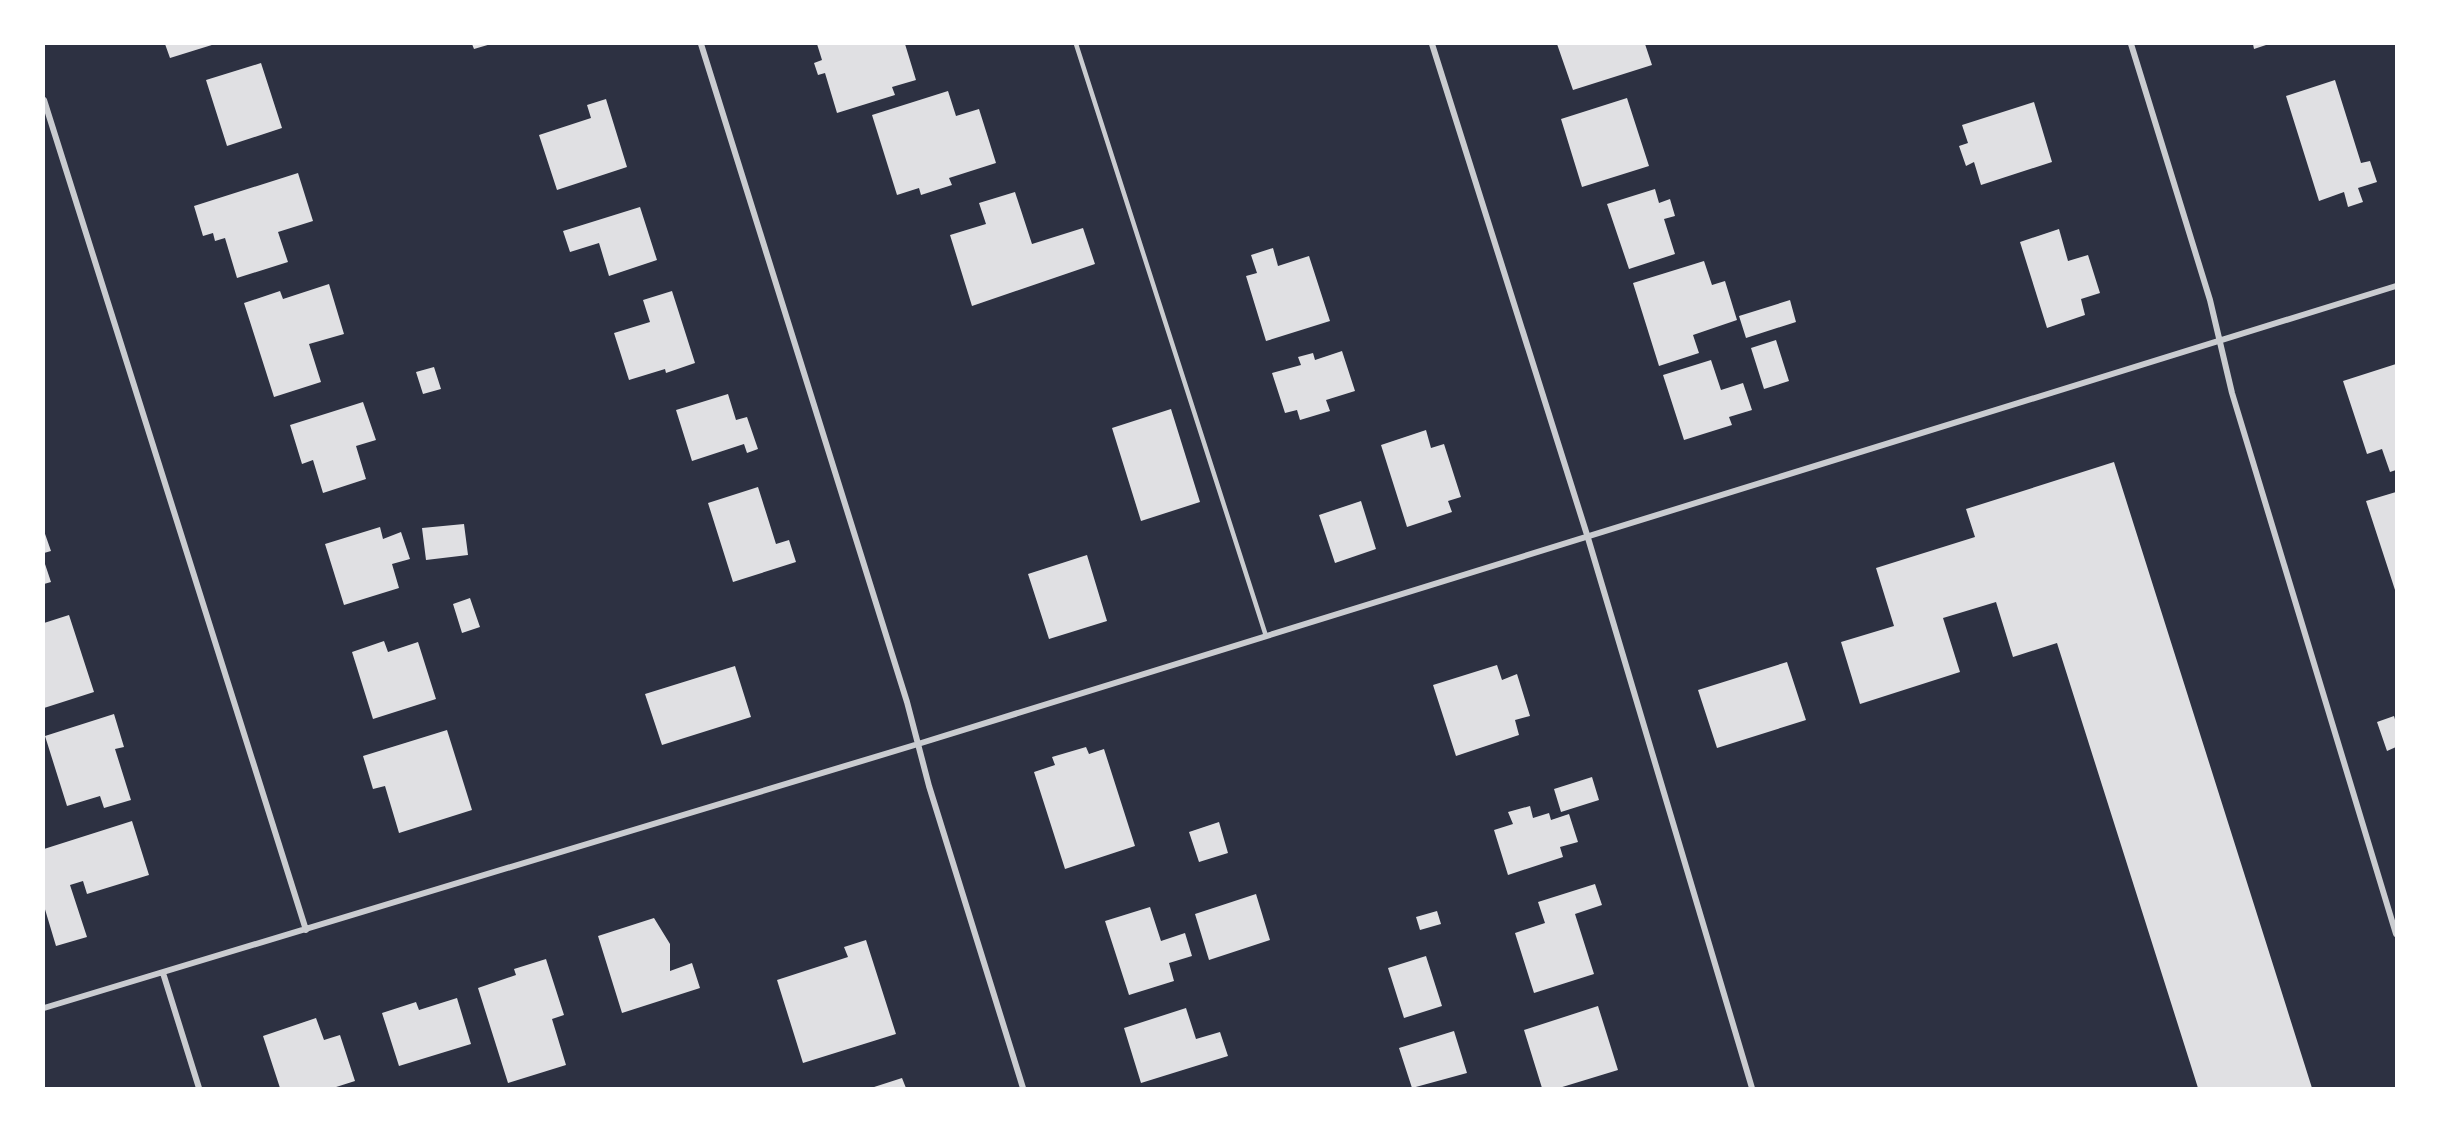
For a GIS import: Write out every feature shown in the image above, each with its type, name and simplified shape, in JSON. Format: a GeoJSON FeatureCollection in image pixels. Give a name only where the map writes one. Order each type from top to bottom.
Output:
{"type":"FeatureCollection","features":[{"type":"Feature","properties":{"kind":"street"},"geometry":{"type":"LineString","coordinates":[[701,44],[908,702],[918,744],[1023,1089]]}},
{"type":"Feature","properties":{"kind":"street"},"geometry":{"type":"LineString","coordinates":[[1432,44],[1588,538],[1752,1089]]}},
{"type":"Feature","properties":{"kind":"street"},"geometry":{"type":"LineString","coordinates":[[2131,44],[2210,300],[2232,393],[2397,934]]}},
{"type":"Feature","properties":{"kind":"street"},"geometry":{"type":"LineString","coordinates":[[44,100],[306,930]]}},
{"type":"Feature","properties":{"kind":"street"},"geometry":{"type":"LineString","coordinates":[[44,1008],[918,744],[2397,286]]}},
{"type":"Feature","properties":{"kind":"street"},"geometry":{"type":"LineString","coordinates":[[163,973],[199,1089]]}},
{"type":"Feature","properties":{"kind":"lane"},"geometry":{"type":"LineString","coordinates":[[1076,44],[1266,636]]}},
{"type":"Feature","properties":{"kind":"building"},"geometry":{"type":"Polygon","coordinates":[[[165,44],[215,44],[170,58],[165,44]]]}},
{"type":"Feature","properties":{"kind":"building"},"geometry":{"type":"Polygon","coordinates":[[[472,44],[491,44],[474,49],[472,44]]]}},
{"type":"Feature","properties":{"kind":"building"},"geometry":{"type":"Polygon","coordinates":[[[817,44],[905,44],[916,80],[892,87],[895,95],[837,113],[825,73],[818,75],[814,63],[822,60],[817,44]]]}},
{"type":"Feature","properties":{"kind":"building"},"geometry":{"type":"Polygon","coordinates":[[[1557,44],[1645,44],[1652,65],[1573,90],[1557,44]]]}},
{"type":"Feature","properties":{"kind":"building"},"geometry":{"type":"Polygon","coordinates":[[[2253,44],[2269,44],[2254,49],[2253,44]]]}},
{"type":"Feature","properties":{"kind":"building"},"geometry":{"type":"Polygon","coordinates":[[[261,63],[282,128],[227,146],[206,80],[261,63]]]}},
{"type":"Feature","properties":{"kind":"building"},"geometry":{"type":"Polygon","coordinates":[[[2335,80],[2361,163],[2370,161],[2377,182],[2358,188],[2363,202],[2348,207],[2344,192],[2319,201],[2286,96],[2335,80]]]}},
{"type":"Feature","properties":{"kind":"building"},"geometry":{"type":"Polygon","coordinates":[[[948,91],[956,116],[979,109],[996,163],[949,178],[952,185],[921,195],[919,188],[897,195],[872,115],[948,91]]]}},
{"type":"Feature","properties":{"kind":"building"},"geometry":{"type":"Polygon","coordinates":[[[1627,98],[1649,166],[1582,187],[1561,119],[1627,98]]]}},
{"type":"Feature","properties":{"kind":"building"},"geometry":{"type":"Polygon","coordinates":[[[606,99],[627,167],[557,190],[539,135],[591,118],[587,105],[606,99]]]}},
{"type":"Feature","properties":{"kind":"building"},"geometry":{"type":"Polygon","coordinates":[[[2034,102],[2052,162],[1981,185],[1974,162],[1966,166],[1959,146],[1968,143],[1962,125],[2034,102]]]}},
{"type":"Feature","properties":{"kind":"building"},"geometry":{"type":"Polygon","coordinates":[[[298,173],[313,221],[278,232],[288,262],[237,278],[225,238],[215,241],[213,233],[203,236],[194,206],[298,173]]]}},
{"type":"Feature","properties":{"kind":"building"},"geometry":{"type":"Polygon","coordinates":[[[1655,189],[1659,203],[1670,199],[1675,216],[1664,219],[1675,254],[1629,269],[1607,204],[1655,189]]]}},
{"type":"Feature","properties":{"kind":"building"},"geometry":{"type":"Polygon","coordinates":[[[1015,192],[1032,244],[1083,228],[1095,264],[972,306],[950,235],[986,224],[979,203],[1015,192]]]}},
{"type":"Feature","properties":{"kind":"building"},"geometry":{"type":"Polygon","coordinates":[[[640,207],[657,260],[609,276],[599,243],[570,252],[563,231],[640,207]]]}},
{"type":"Feature","properties":{"kind":"building"},"geometry":{"type":"Polygon","coordinates":[[[2059,229],[2068,261],[2088,255],[2100,293],[2081,299],[2085,315],[2047,328],[2020,242],[2059,229]]]}},
{"type":"Feature","properties":{"kind":"building"},"geometry":{"type":"Polygon","coordinates":[[[1273,248],[1278,266],[1309,256],[1330,321],[1266,341],[1246,276],[1257,273],[1251,255],[1273,248]]]}},
{"type":"Feature","properties":{"kind":"building"},"geometry":{"type":"Polygon","coordinates":[[[1704,261],[1712,285],[1725,281],[1737,320],[1693,335],[1699,353],[1659,366],[1633,283],[1704,261]]]}},
{"type":"Feature","properties":{"kind":"building"},"geometry":{"type":"Polygon","coordinates":[[[329,284],[344,334],[309,344],[321,382],[274,397],[244,303],[280,291],[283,299],[329,284]]]}},
{"type":"Feature","properties":{"kind":"building"},"geometry":{"type":"Polygon","coordinates":[[[672,291],[695,363],[666,373],[665,369],[629,380],[614,333],[650,322],[643,300],[672,291]]]}},
{"type":"Feature","properties":{"kind":"building"},"geometry":{"type":"Polygon","coordinates":[[[1790,300],[1796,322],[1746,338],[1739,316],[1790,300]]]}},
{"type":"Feature","properties":{"kind":"building"},"geometry":{"type":"Polygon","coordinates":[[[1776,340],[1789,381],[1764,389],[1751,348],[1776,340]]]}},
{"type":"Feature","properties":{"kind":"building"},"geometry":{"type":"Polygon","coordinates":[[[1342,351],[1355,391],[1326,400],[1330,411],[1300,420],[1297,410],[1285,413],[1272,373],[1301,365],[1298,357],[1313,353],[1315,360],[1342,351]]]}},
{"type":"Feature","properties":{"kind":"building"},"geometry":{"type":"Polygon","coordinates":[[[1711,360],[1721,390],[1743,383],[1752,410],[1729,417],[1732,425],[1684,440],[1663,375],[1711,360]]]}},
{"type":"Feature","properties":{"kind":"building"},"geometry":{"type":"Polygon","coordinates":[[[2396,364],[2396,470],[2390,472],[2382,449],[2367,454],[2343,381],[2396,364]]]}},
{"type":"Feature","properties":{"kind":"building"},"geometry":{"type":"Polygon","coordinates":[[[434,367],[441,389],[423,394],[416,372],[434,367]]]}},
{"type":"Feature","properties":{"kind":"building"},"geometry":{"type":"Polygon","coordinates":[[[728,394],[736,420],[747,417],[758,449],[747,453],[744,444],[692,461],[676,410],[728,394]]]}},
{"type":"Feature","properties":{"kind":"building"},"geometry":{"type":"Polygon","coordinates":[[[363,402],[376,440],[356,446],[366,479],[323,493],[313,460],[302,464],[290,425],[363,402]]]}},
{"type":"Feature","properties":{"kind":"building"},"geometry":{"type":"Polygon","coordinates":[[[1171,409],[1200,502],[1141,521],[1112,428],[1171,409]]]}},
{"type":"Feature","properties":{"kind":"building"},"geometry":{"type":"Polygon","coordinates":[[[1426,430],[1431,448],[1444,444],[1461,497],[1448,501],[1452,512],[1407,527],[1381,445],[1426,430]]]}},
{"type":"Feature","properties":{"kind":"building"},"geometry":{"type":"Polygon","coordinates":[[[2114,462],[2312,1088],[2198,1088],[2057,643],[2013,657],[1996,602],[1943,618],[1960,672],[1860,704],[1841,642],[1894,626],[1876,568],[1975,537],[1966,509],[2114,462]]]}},
{"type":"Feature","properties":{"kind":"building"},"geometry":{"type":"Polygon","coordinates":[[[758,487],[776,544],[789,540],[796,562],[733,582],[708,503],[758,487]]]}},
{"type":"Feature","properties":{"kind":"building"},"geometry":{"type":"Polygon","coordinates":[[[2396,492],[2396,593],[2366,501],[2396,492]]]}},
{"type":"Feature","properties":{"kind":"building"},"geometry":{"type":"Polygon","coordinates":[[[1361,501],[1376,549],[1335,563],[1319,515],[1361,501]]]}},
{"type":"Feature","properties":{"kind":"building"},"geometry":{"type":"Polygon","coordinates":[[[464,524],[468,555],[426,560],[422,528],[464,524]]]}},
{"type":"Feature","properties":{"kind":"building"},"geometry":{"type":"Polygon","coordinates":[[[380,527],[383,539],[401,532],[410,559],[392,564],[399,588],[344,605],[325,544],[380,527]]]}},
{"type":"Feature","properties":{"kind":"building"},"geometry":{"type":"Polygon","coordinates":[[[44,531],[51,551],[44,553],[44,531]]]}},
{"type":"Feature","properties":{"kind":"building"},"geometry":{"type":"Polygon","coordinates":[[[1087,555],[1107,621],[1049,639],[1028,574],[1087,555]]]}},
{"type":"Feature","properties":{"kind":"building"},"geometry":{"type":"Polygon","coordinates":[[[44,561],[51,582],[44,584],[44,561]]]}},
{"type":"Feature","properties":{"kind":"building"},"geometry":{"type":"Polygon","coordinates":[[[470,598],[480,627],[462,633],[453,604],[470,598]]]}},
{"type":"Feature","properties":{"kind":"building"},"geometry":{"type":"Polygon","coordinates":[[[69,615],[94,692],[44,708],[44,623],[69,615]]]}},
{"type":"Feature","properties":{"kind":"building"},"geometry":{"type":"Polygon","coordinates":[[[384,641],[388,652],[418,642],[436,699],[373,719],[352,652],[384,641]]]}},
{"type":"Feature","properties":{"kind":"building"},"geometry":{"type":"Polygon","coordinates":[[[1787,662],[1806,720],[1717,748],[1698,690],[1787,662]]]}},
{"type":"Feature","properties":{"kind":"building"},"geometry":{"type":"Polygon","coordinates":[[[1497,665],[1502,680],[1517,674],[1530,716],[1515,720],[1519,735],[1456,756],[1433,685],[1497,665]]]}},
{"type":"Feature","properties":{"kind":"building"},"geometry":{"type":"Polygon","coordinates":[[[735,666],[751,717],[662,745],[645,694],[735,666]]]}},
{"type":"Feature","properties":{"kind":"building"},"geometry":{"type":"Polygon","coordinates":[[[114,714],[124,747],[115,749],[131,800],[104,808],[100,796],[67,806],[45,736],[114,714]]]}},
{"type":"Feature","properties":{"kind":"building"},"geometry":{"type":"Polygon","coordinates":[[[2394,716],[2396,747],[2387,751],[2377,722],[2394,716]]]}},
{"type":"Feature","properties":{"kind":"building"},"geometry":{"type":"Polygon","coordinates":[[[447,730],[472,810],[399,833],[385,786],[373,789],[363,756],[447,730]]]}},
{"type":"Feature","properties":{"kind":"building"},"geometry":{"type":"Polygon","coordinates":[[[1086,747],[1089,754],[1104,749],[1135,846],[1065,869],[1034,772],[1055,765],[1052,757],[1086,747]]]}},
{"type":"Feature","properties":{"kind":"building"},"geometry":{"type":"Polygon","coordinates":[[[1592,777],[1599,800],[1561,812],[1554,789],[1592,777]]]}},
{"type":"Feature","properties":{"kind":"building"},"geometry":{"type":"Polygon","coordinates":[[[1530,806],[1533,818],[1549,813],[1551,820],[1569,814],[1578,842],[1560,847],[1563,857],[1508,875],[1494,830],[1513,824],[1508,812],[1530,806]]]}},
{"type":"Feature","properties":{"kind":"building"},"geometry":{"type":"Polygon","coordinates":[[[132,821],[149,875],[87,894],[83,881],[70,885],[87,937],[56,946],[44,906],[44,849],[132,821]]]}},
{"type":"Feature","properties":{"kind":"building"},"geometry":{"type":"Polygon","coordinates":[[[1219,822],[1228,853],[1199,862],[1189,832],[1219,822]]]}},
{"type":"Feature","properties":{"kind":"building"},"geometry":{"type":"Polygon","coordinates":[[[1595,884],[1602,905],[1575,914],[1594,974],[1534,993],[1515,933],[1545,923],[1538,902],[1595,884]]]}},
{"type":"Feature","properties":{"kind":"building"},"geometry":{"type":"Polygon","coordinates":[[[1256,894],[1270,940],[1209,960],[1195,914],[1256,894]]]}},
{"type":"Feature","properties":{"kind":"building"},"geometry":{"type":"Polygon","coordinates":[[[1150,907],[1161,941],[1185,933],[1192,956],[1169,963],[1174,981],[1129,995],[1105,921],[1150,907]]]}},
{"type":"Feature","properties":{"kind":"building"},"geometry":{"type":"Polygon","coordinates":[[[1437,911],[1441,924],[1420,930],[1416,917],[1437,911]]]}},
{"type":"Feature","properties":{"kind":"building"},"geometry":{"type":"Polygon","coordinates":[[[654,918],[670,944],[670,971],[692,963],[700,988],[622,1013],[598,936],[654,918]]]}},
{"type":"Feature","properties":{"kind":"building"},"geometry":{"type":"Polygon","coordinates":[[[866,940],[896,1034],[803,1063],[777,980],[848,957],[844,947],[866,940]]]}},
{"type":"Feature","properties":{"kind":"building"},"geometry":{"type":"Polygon","coordinates":[[[1426,956],[1442,1006],[1404,1018],[1388,968],[1426,956]]]}},
{"type":"Feature","properties":{"kind":"building"},"geometry":{"type":"Polygon","coordinates":[[[546,959],[564,1015],[552,1019],[566,1065],[508,1083],[478,988],[516,975],[514,969],[546,959]]]}},
{"type":"Feature","properties":{"kind":"building"},"geometry":{"type":"Polygon","coordinates":[[[457,998],[471,1044],[399,1066],[382,1013],[416,1002],[419,1010],[457,998]]]}},
{"type":"Feature","properties":{"kind":"building"},"geometry":{"type":"Polygon","coordinates":[[[1598,1006],[1618,1070],[1559,1088],[1542,1088],[1524,1030],[1598,1006]]]}},
{"type":"Feature","properties":{"kind":"building"},"geometry":{"type":"Polygon","coordinates":[[[1186,1008],[1196,1039],[1220,1032],[1228,1056],[1141,1083],[1124,1028],[1186,1008]]]}},
{"type":"Feature","properties":{"kind":"building"},"geometry":{"type":"Polygon","coordinates":[[[316,1018],[324,1040],[340,1035],[355,1081],[333,1088],[280,1088],[263,1036],[316,1018]]]}},
{"type":"Feature","properties":{"kind":"building"},"geometry":{"type":"Polygon","coordinates":[[[1454,1031],[1467,1073],[1412,1088],[1399,1048],[1454,1031]]]}},
{"type":"Feature","properties":{"kind":"building"},"geometry":{"type":"Polygon","coordinates":[[[902,1078],[906,1088],[871,1088],[902,1078]]]}}]}
